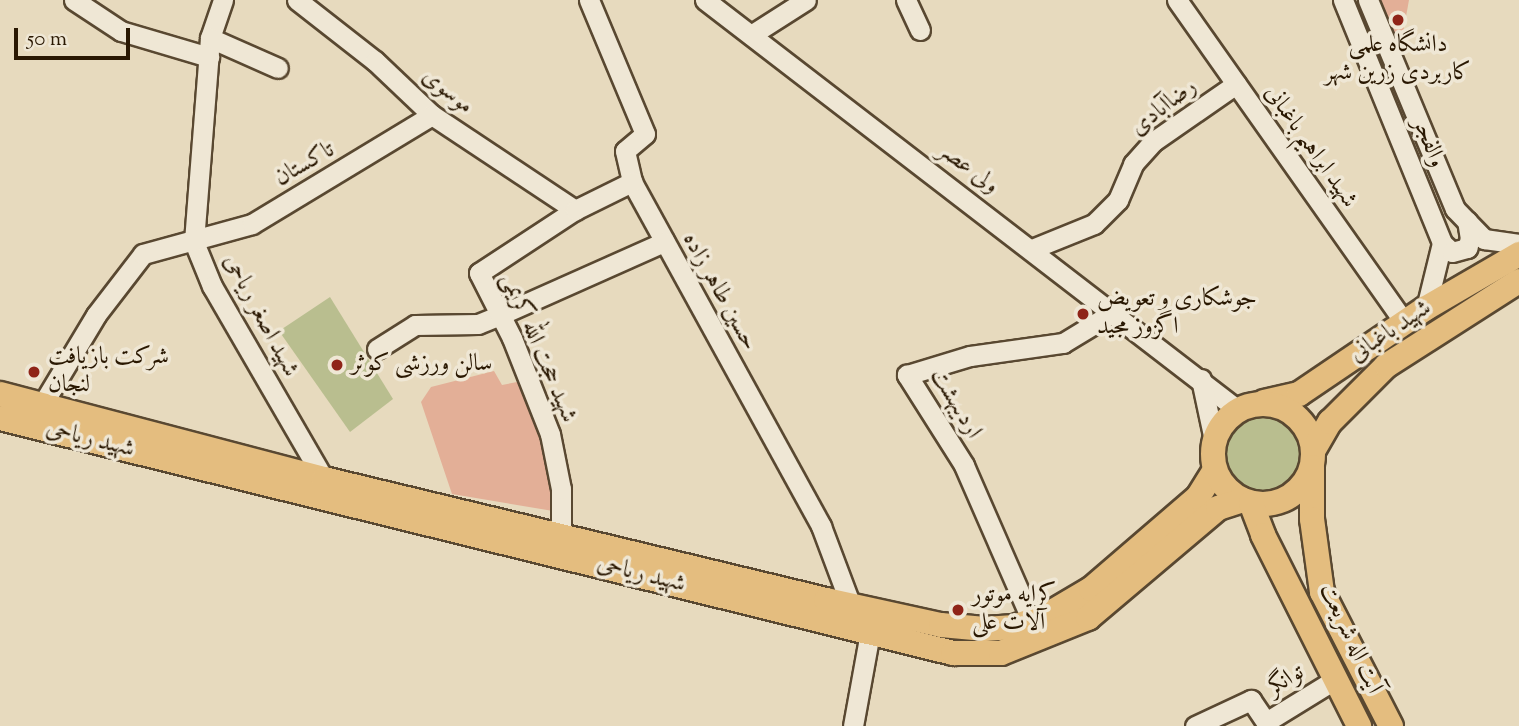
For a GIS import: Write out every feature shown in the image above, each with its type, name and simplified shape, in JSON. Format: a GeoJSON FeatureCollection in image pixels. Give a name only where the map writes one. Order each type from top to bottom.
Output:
{"type":"FeatureCollection","features":[{"type":"Feature","properties":{"kind":"main road","name":"شهید باغبانی"},"geometry":{"type":"LineString","coordinates":[[1250,407],[1299,394],[1404,322],[1519,254]]}},
{"type":"Feature","properties":{"kind":"main road","name":"شهید باغبانی"},"geometry":{"type":"LineString","coordinates":[[1313,458],[1330,422],[1386,366],[1519,281]]}},
{"type":"Feature","properties":{"kind":"main road","name":"شهید ریاحی"},"geometry":{"type":"LineString","coordinates":[[0,394],[324,479],[561,537],[851,606],[985,629],[1032,621],[1110,574],[1198,496],[1215,470]]}},
{"type":"Feature","properties":{"kind":"main road"},"geometry":{"type":"LineString","coordinates":[[1276,405],[1297,417],[1310,435],[1313,458],[1306,481],[1282,501],[1247,501],[1222,482],[1215,470],[1214,440],[1221,426],[1250,407],[1276,405]]}},
{"type":"Feature","properties":{"kind":"main road","name":"شهید ریاحی"},"geometry":{"type":"LineString","coordinates":[[0,418],[953,653],[1001,653],[1088,618],[1219,508],[1247,501]]}},
{"type":"Feature","properties":{"kind":"main road","name":"آیت اله شریعت"},"geometry":{"type":"LineString","coordinates":[[1313,458],[1312,519],[1322,592],[1391,726]]}},
{"type":"Feature","properties":{"kind":"main road","name":"آیت اله شریعت"},"geometry":{"type":"LineString","coordinates":[[1247,501],[1359,726]]}},
{"type":"Feature","properties":{"kind":"street"},"geometry":{"type":"LineString","coordinates":[[74,0],[121,30],[210,47],[278,68]]}},
{"type":"Feature","properties":{"kind":"street","name":"شهید اصغر ریاحی"},"geometry":{"type":"LineString","coordinates":[[223,0],[210,47],[194,242],[212,286],[324,479]]}},
{"type":"Feature","properties":{"kind":"street","name":"موسوی"},"geometry":{"type":"LineString","coordinates":[[297,0],[375,61],[432,115],[575,210]]}},
{"type":"Feature","properties":{"kind":"street","name":"حسین طاهر زاده"},"geometry":{"type":"LineString","coordinates":[[589,0],[645,134],[625,151],[632,182],[821,526],[851,606]]}},
{"type":"Feature","properties":{"kind":"street","name":"ولی عصر"},"geometry":{"type":"LineString","coordinates":[[705,0],[1201,379],[1250,407]]}},
{"type":"Feature","properties":{"kind":"street"},"geometry":{"type":"LineString","coordinates":[[751,35],[806,0]]}},
{"type":"Feature","properties":{"kind":"street"},"geometry":{"type":"LineString","coordinates":[[906,0],[920,30]]}},
{"type":"Feature","properties":{"kind":"street","name":"شهید ابراهیم باغبانی"},"geometry":{"type":"LineString","coordinates":[[1177,0],[1404,322]]}},
{"type":"Feature","properties":{"kind":"street","name":"والفجر"},"geometry":{"type":"LineString","coordinates":[[1343,0],[1442,243]]}},
{"type":"Feature","properties":{"kind":"street","name":"والفجر"},"geometry":{"type":"LineString","coordinates":[[1368,0],[1455,209],[1483,240],[1519,244]]}},
{"type":"Feature","properties":{"kind":"street","name":"رضاآبادی"},"geometry":{"type":"LineString","coordinates":[[1032,249],[1094,224],[1118,200],[1133,164],[1154,141],[1236,84]]}},
{"type":"Feature","properties":{"kind":"street","name":"تاکستان"},"geometry":{"type":"LineString","coordinates":[[42,405],[96,315],[143,254],[252,224],[432,115]]}},
{"type":"Feature","properties":{"kind":"street","name":"شهید حجت الله کریمی"},"geometry":{"type":"LineString","coordinates":[[561,537],[562,489],[550,434],[500,315],[479,273],[575,210],[632,182]]}},
{"type":"Feature","properties":{"kind":"street"},"geometry":{"type":"LineString","coordinates":[[1426,308],[1442,243],[1452,252],[1467,247],[1470,239],[1467,221]]}},
{"type":"Feature","properties":{"kind":"street"},"geometry":{"type":"LineString","coordinates":[[377,349],[415,325],[478,324],[664,242]]}},
{"type":"Feature","properties":{"kind":"street","name":"اردیبهشت"},"geometry":{"type":"LineString","coordinates":[[1032,621],[964,465],[907,375],[970,356],[1063,343],[1114,312]]}},
{"type":"Feature","properties":{"kind":"street"},"geometry":{"type":"LineString","coordinates":[[1201,379],[1214,440]]}},
{"type":"Feature","properties":{"kind":"street"},"geometry":{"type":"LineString","coordinates":[[853,726],[870,632]]}},
{"type":"Feature","properties":{"kind":"street","name":"توانگر"},"geometry":{"type":"LineString","coordinates":[[1195,726],[1251,700],[1266,722],[1336,679]]}},
{"type":"Feature","properties":{"kind":"green space","name":"سالن ورزشی کوثر"},"geometry":{"type":"Polygon","coordinates":[[[330,297],[393,399],[350,432],[279,331],[330,297]]]}},
{"type":"Feature","properties":{"kind":"green space"},"geometry":{"type":"Polygon","coordinates":[[[1264,412],[1280,415],[1293,424],[1302,437],[1305,453],[1302,469],[1293,482],[1280,491],[1264,494],[1248,491],[1235,482],[1226,469],[1223,453],[1226,437],[1235,424],[1248,415],[1264,412]]]}},
{"type":"Feature","properties":{"kind":"building"},"geometry":{"type":"Polygon","coordinates":[[[1376,0],[1409,0],[1403,33],[1389,34],[1376,0]]]}},
{"type":"Feature","properties":{"kind":"building"},"geometry":{"type":"Polygon","coordinates":[[[494,371],[502,385],[522,381],[547,442],[553,511],[452,494],[421,402],[431,387],[494,371]]]}},
{"type":"Feature","properties":{"kind":"place","name":"دانشگاه علمی کاربردی زرین شهر"},"geometry":{"type":"Point","coordinates":[1398,20]}},
{"type":"Feature","properties":{"kind":"place","name":"جوشکاری و تعویض اگزوز مجید"},"geometry":{"type":"Point","coordinates":[1083,314]}},
{"type":"Feature","properties":{"kind":"place","name":"سالن ورزشی کوثر"},"geometry":{"type":"Point","coordinates":[337,365]}},
{"type":"Feature","properties":{"kind":"place","name":"شرکت بازیافت لنجان"},"geometry":{"type":"Point","coordinates":[34,372]}},
{"type":"Feature","properties":{"kind":"place","name":"کرایه موتور آلات علی"},"geometry":{"type":"Point","coordinates":[958,610]}}]}
